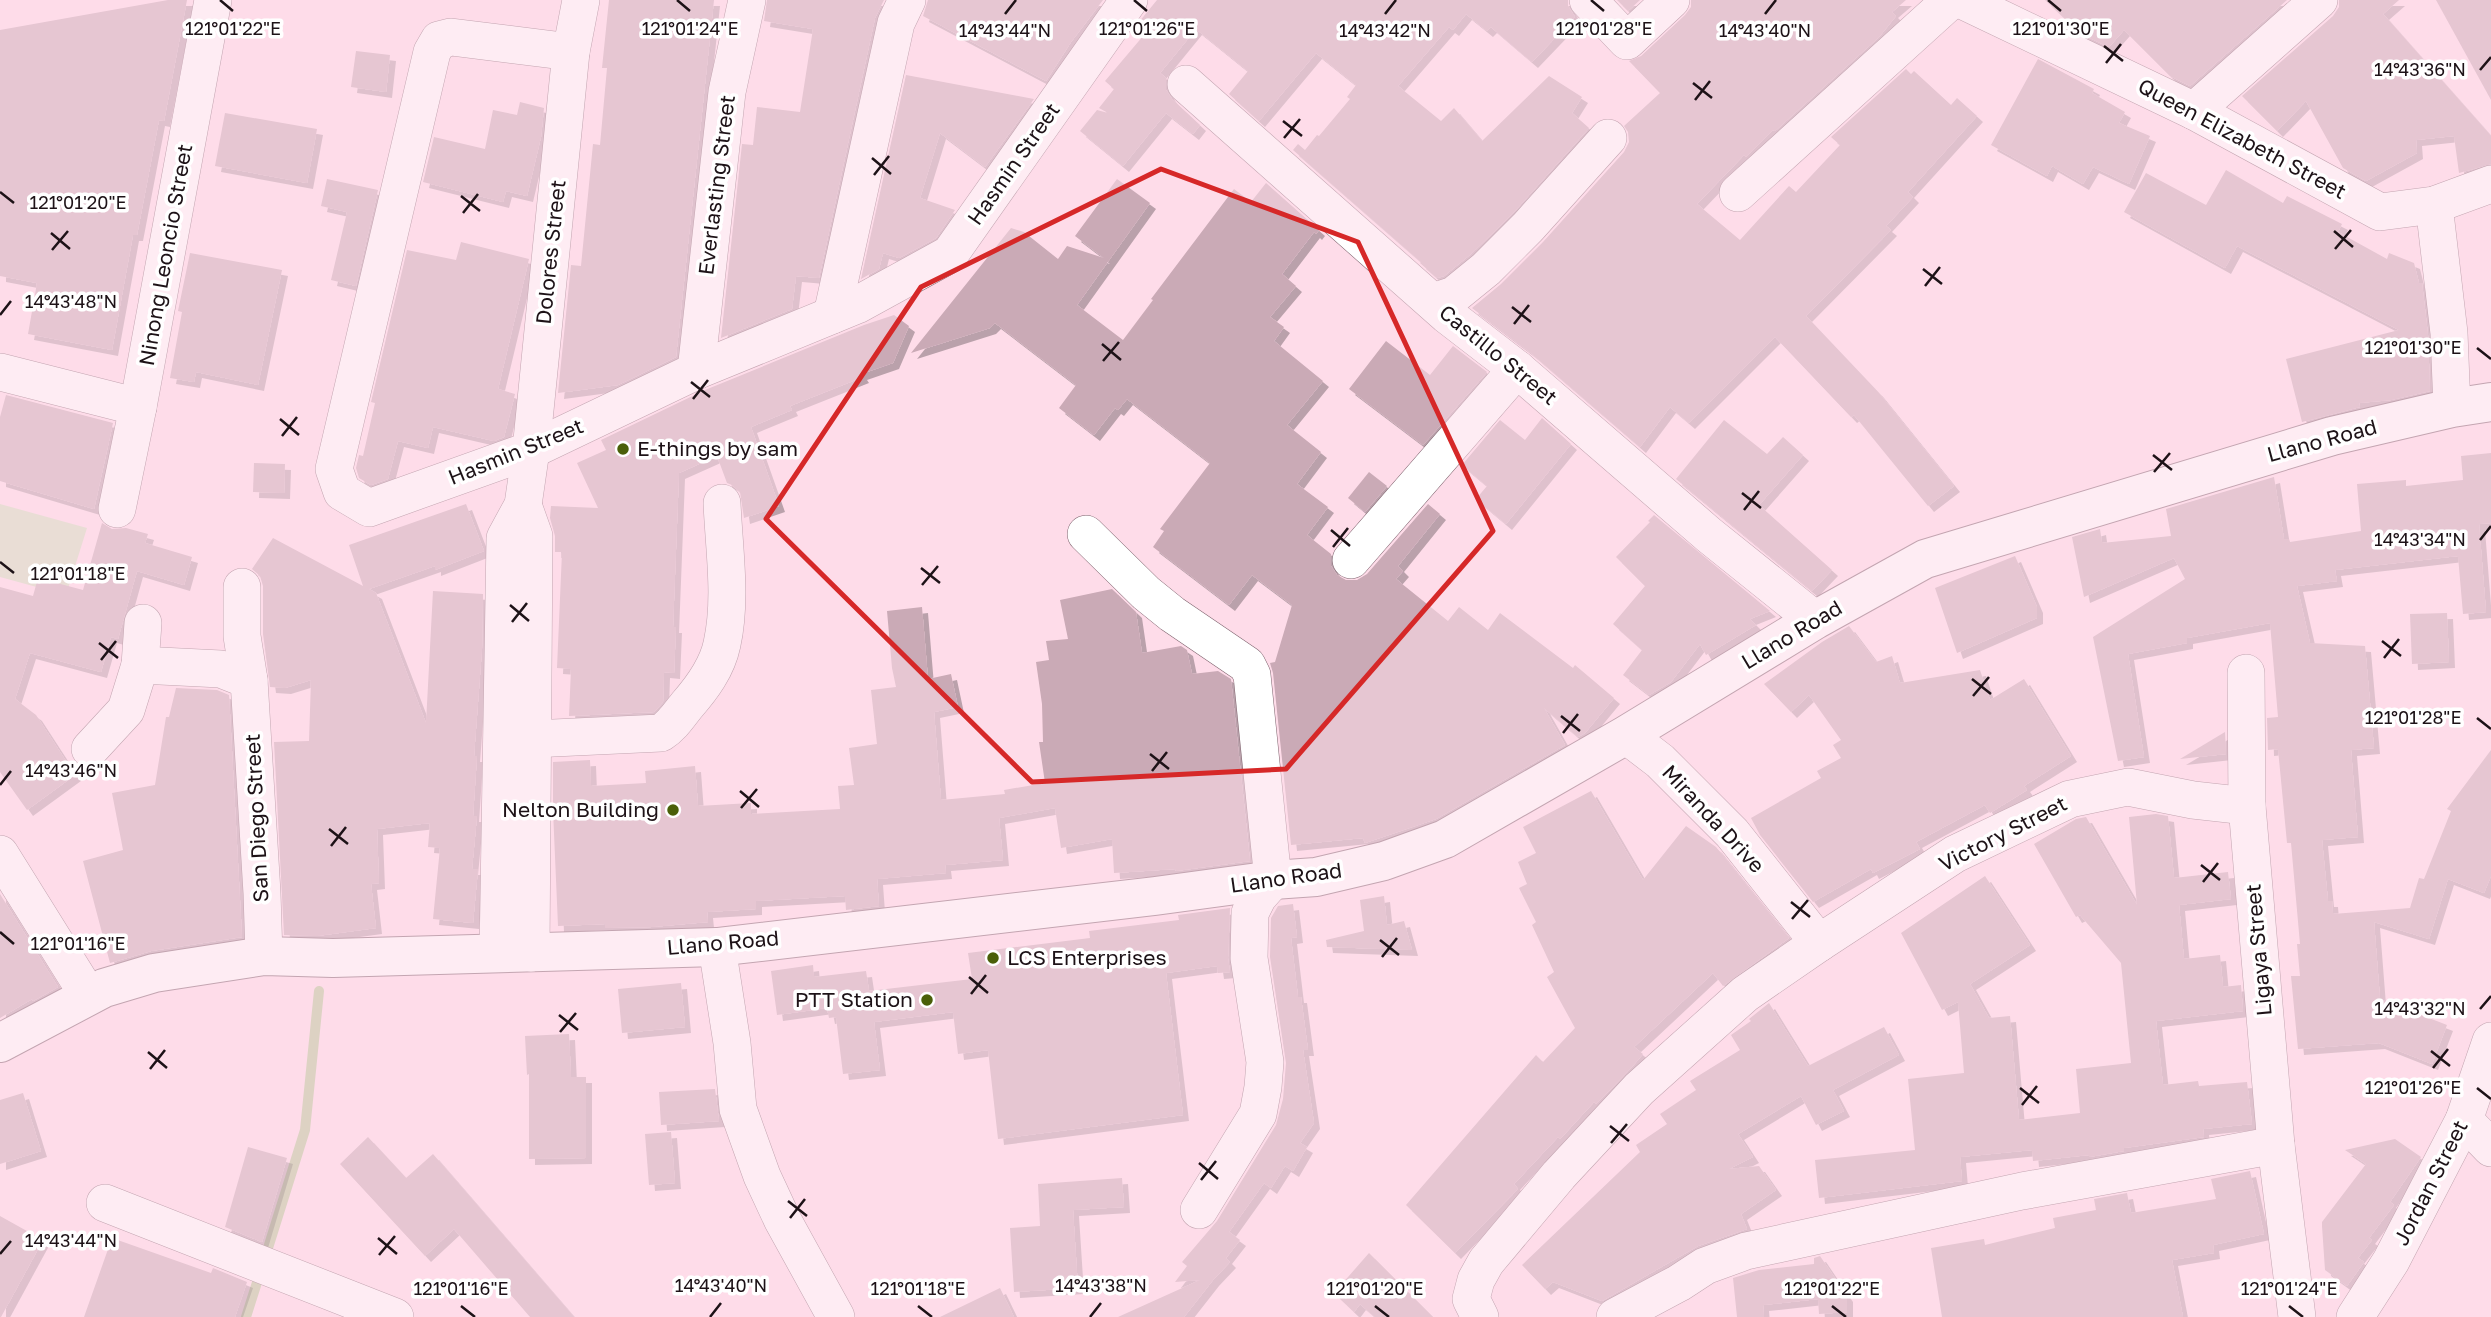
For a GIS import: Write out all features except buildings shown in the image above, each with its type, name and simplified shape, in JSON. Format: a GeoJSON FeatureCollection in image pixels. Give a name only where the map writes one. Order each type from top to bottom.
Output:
{"type":"FeatureCollection","features":[{"type":"Feature","properties":{"kind":"main road","name":"Llano Road"},"geometry":{"type":"LineString","coordinates":[[0,1043],[88,995],[154,973],[264,956],[333,958],[717,947],[1315,877],[1361,867],[1446,839],[1815,620],[1925,559],[2332,436],[2452,408],[2491,402]]}},
{"type":"Feature","properties":{"kind":"street","name":"Ninong Leoncio Street"},"geometry":{"type":"LineString","coordinates":[[117,509],[214,0]]}},
{"type":"Feature","properties":{"kind":"street","name":"Dolores Street"},"geometry":{"type":"LineString","coordinates":[[515,953],[505,538],[523,505],[531,450],[572,52],[582,0]]}},
{"type":"Feature","properties":{"kind":"street","name":"Everlasting Street"},"geometry":{"type":"LineString","coordinates":[[696,371],[727,92],[747,0]]}},
{"type":"Feature","properties":{"kind":"street"},"geometry":{"type":"LineString","coordinates":[[832,315],[896,23],[907,0]]}},
{"type":"Feature","properties":{"kind":"street","name":"Hasmin Street"},"geometry":{"type":"LineString","coordinates":[[572,52],[451,37],[439,40],[432,52],[334,469],[342,492],[369,508],[531,450],[696,371],[857,305],[950,254],[1129,0]]}},
{"type":"Feature","properties":{"kind":"street"},"geometry":{"type":"LineString","coordinates":[[1588,0],[1627,41],[1671,0]]}},
{"type":"Feature","properties":{"kind":"street"},"geometry":{"type":"LineString","coordinates":[[1738,193],[1951,0]]}},
{"type":"Feature","properties":{"kind":"street","name":"Queen Elizabeth Street"},"geometry":{"type":"LineString","coordinates":[[1962,0],[2194,111],[2380,212],[2434,205],[2491,184]]}},
{"type":"Feature","properties":{"kind":"street"},"geometry":{"type":"LineString","coordinates":[[2194,111],[2319,0]]}},
{"type":"Feature","properties":{"kind":"street","name":"Castillo Street"},"geometry":{"type":"LineString","coordinates":[[1186,84],[1433,302],[1517,369],[1709,535],[1815,620]]}},
{"type":"Feature","properties":{"kind":"street"},"geometry":{"type":"LineString","coordinates":[[1433,302],[1454,295],[1486,269],[1528,227],[1608,138]]}},
{"type":"Feature","properties":{"kind":"street"},"geometry":{"type":"LineString","coordinates":[[2434,205],[2449,332],[2452,408]]}},
{"type":"Feature","properties":{"kind":"street"},"geometry":{"type":"LineString","coordinates":[[1351,560],[1517,369]]}},
{"type":"Feature","properties":{"kind":"street"},"geometry":{"type":"LineString","coordinates":[[0,372],[138,408]]}},
{"type":"Feature","properties":{"kind":"street"},"geometry":{"type":"LineString","coordinates":[[532,739],[661,733],[700,690],[713,669],[722,646],[726,611],[722,503]]}},
{"type":"Feature","properties":{"kind":"street","name":"Dolores Street"},"geometry":{"type":"LineString","coordinates":[[515,953],[532,739],[534,536],[523,505]]}},
{"type":"Feature","properties":{"kind":"street"},"geometry":{"type":"LineString","coordinates":[[1086,534],[1146,593],[1247,665],[1252,675],[1273,880],[1258,897],[1250,913],[1249,958],[1265,1062],[1264,1087],[1258,1114],[1199,1210]]}},
{"type":"Feature","properties":{"kind":"street","name":"San Diego Street"},"geometry":{"type":"LineString","coordinates":[[242,587],[242,636],[249,680],[264,956]]}},
{"type":"Feature","properties":{"kind":"street"},"geometry":{"type":"LineString","coordinates":[[90,749],[126,710],[140,665],[143,624]]}},
{"type":"Feature","properties":{"kind":"street"},"geometry":{"type":"LineString","coordinates":[[140,665],[221,668],[249,680]]}},
{"type":"Feature","properties":{"kind":"street","name":"Ligaya Street"},"geometry":{"type":"LineString","coordinates":[[2246,673],[2247,806],[2276,1145],[2297,1317]]}},
{"type":"Feature","properties":{"kind":"street","name":"Miranda Drive"},"geometry":{"type":"LineString","coordinates":[[1626,734],[1660,761],[1732,833],[1819,943]]}},
{"type":"Feature","properties":{"kind":"street","name":"Victory Street"},"geometry":{"type":"LineString","coordinates":[[1480,1317],[1471,1299],[1476,1280],[1486,1262],[1559,1175],[1639,1089],[1745,994],[1819,943],[1955,854],[2070,799],[2127,788],[2247,806]]}},
{"type":"Feature","properties":{"kind":"street"},"geometry":{"type":"LineString","coordinates":[[0,854],[88,995]]}},
{"type":"Feature","properties":{"kind":"street"},"geometry":{"type":"LineString","coordinates":[[717,947],[732,1043],[738,1109],[762,1176],[777,1208],[836,1317]]}},
{"type":"Feature","properties":{"kind":"street","name":"Jordan Street"},"geometry":{"type":"LineString","coordinates":[[2355,1317],[2391,1261],[2464,1119],[2491,1041]]}},
{"type":"Feature","properties":{"kind":"street"},"geometry":{"type":"LineString","coordinates":[[2464,1119],[2491,1148]]}},
{"type":"Feature","properties":{"kind":"street"},"geometry":{"type":"LineString","coordinates":[[1615,1317],[1705,1266],[1746,1251],[2022,1191],[2276,1145]]}},
{"type":"Feature","properties":{"kind":"street"},"geometry":{"type":"LineString","coordinates":[[105,1203],[395,1317]]}},
{"type":"Feature","properties":{"kind":"highlighted area"},"geometry":{"type":"Polygon","coordinates":[[[1161,169],[1358,242],[1493,531],[1286,769],[1032,782],[766,519],[921,287],[1161,169]]]}},
{"type":"Feature","properties":{"kind":"green space"},"geometry":{"type":"Polygon","coordinates":[[[0,504],[87,528],[66,595],[0,577],[0,504]]]}},
{"type":"Feature","properties":{"kind":"waterway"},"geometry":{"type":"LineString","coordinates":[[268,1248],[305,1130],[319,991]]}},
{"type":"Feature","properties":{"kind":"waterway"},"geometry":{"type":"LineString","coordinates":[[246,1317],[260,1273]]}},
{"type":"Feature","properties":{"kind":"place","name":"E-things by sam"},"geometry":{"type":"Point","coordinates":[623,449]}},
{"type":"Feature","properties":{"kind":"place","name":"Nelton Building"},"geometry":{"type":"Point","coordinates":[673,810]}},
{"type":"Feature","properties":{"kind":"place","name":"LCS Enterprises"},"geometry":{"type":"Point","coordinates":[993,958]}},
{"type":"Feature","properties":{"kind":"place","name":"PTT Station"},"geometry":{"type":"Point","coordinates":[927,1000]}}]}
